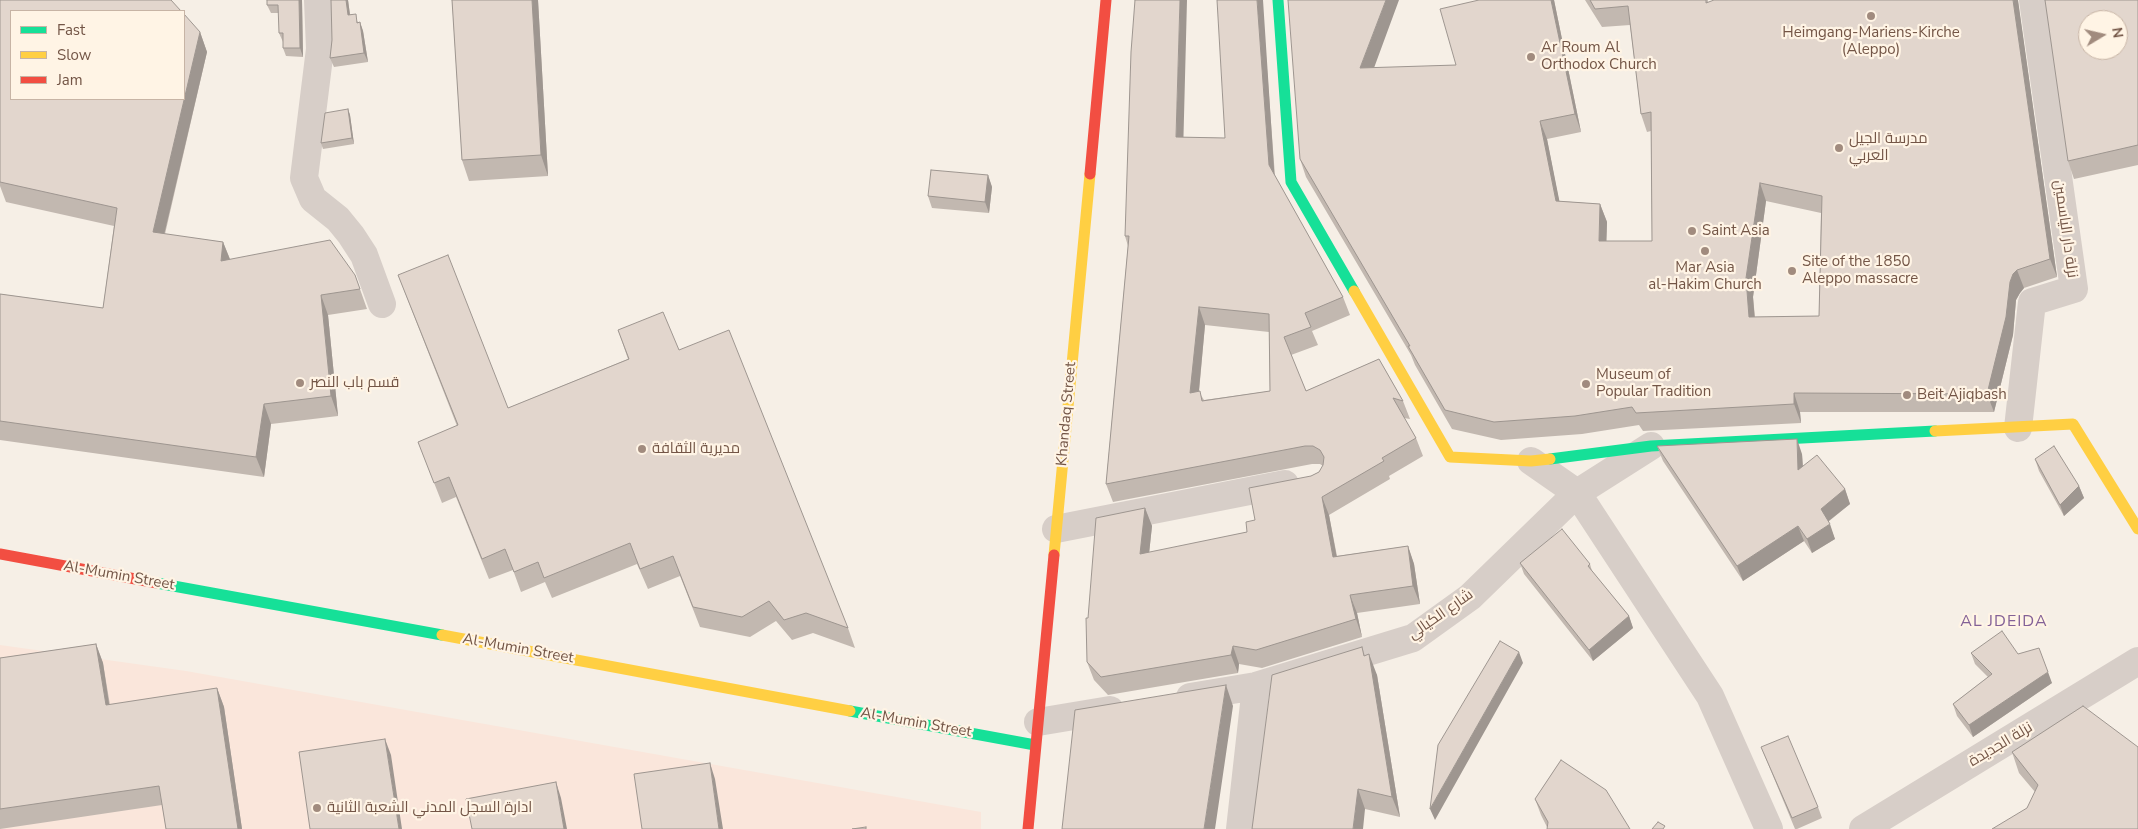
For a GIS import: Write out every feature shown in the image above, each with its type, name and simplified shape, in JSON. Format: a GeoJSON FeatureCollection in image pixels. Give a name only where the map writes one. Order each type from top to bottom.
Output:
{"type":"FeatureCollection","features":[{"type":"Feature","properties":{"kind":"main road","name":"Khandaq Street"},"geometry":{"type":"LineString","coordinates":[[1028,829],[1106,0]]}},
{"type":"Feature","properties":{"kind":"main road"},"geometry":{"type":"LineString","coordinates":[[1278,0],[1291,182],[1450,456],[1531,461],[1651,446],[2073,424],[2138,529]]}},
{"type":"Feature","properties":{"kind":"main road","name":"Al-Mumin Street"},"geometry":{"type":"LineString","coordinates":[[0,554],[1036,733]]}},
{"type":"Feature","properties":{"kind":"street"},"geometry":{"type":"LineString","coordinates":[[318,0],[320,49],[304,178],[313,199],[338,219],[364,255],[382,304]]}},
{"type":"Feature","properties":{"kind":"street","name":"نزلة دار الياسمين"},"geometry":{"type":"LineString","coordinates":[[2018,428],[2032,302],[2074,289],[2033,0]]}},
{"type":"Feature","properties":{"kind":"street","name":"شارع الكيالي"},"geometry":{"type":"LineString","coordinates":[[1161,701],[1256,686],[1413,638],[1470,597],[1577,493],[1651,446]]}},
{"type":"Feature","properties":{"kind":"street"},"geometry":{"type":"LineString","coordinates":[[1531,461],[1577,493],[1710,696],[1769,829]]}},
{"type":"Feature","properties":{"kind":"street"},"geometry":{"type":"LineString","coordinates":[[1056,529],[1305,481]]}},
{"type":"Feature","properties":{"kind":"street","name":"نزلة الجديدة"},"geometry":{"type":"LineString","coordinates":[[1863,829],[2138,661]]}},
{"type":"Feature","properties":{"kind":"street"},"geometry":{"type":"LineString","coordinates":[[1240,829],[1256,686]]}},
{"type":"Feature","properties":{"kind":"street"},"geometry":{"type":"LineString","coordinates":[[1036,733],[1133,706]]}},
{"type":"Feature","properties":{"kind":"shaded area"},"geometry":{"type":"Polygon","coordinates":[[[0,645],[186,671],[981,812],[981,829],[0,829],[0,645]]]}},
{"type":"Feature","properties":{"kind":"building"},"geometry":{"type":"Polygon","coordinates":[[[0,0],[171,0],[180,10],[10,10],[10,100],[184,100],[153,232],[223,242],[221,261],[330,240],[355,275],[360,289],[321,295],[331,396],[264,404],[256,457],[0,421],[0,294],[103,308],[117,208],[0,182],[0,0]]]}},
{"type":"Feature","properties":{"kind":"building"},"geometry":{"type":"Polygon","coordinates":[[[267,0],[299,0],[300,48],[283,48],[283,33],[279,33],[278,5],[267,5],[267,0]]]}},
{"type":"Feature","properties":{"kind":"building"},"geometry":{"type":"Polygon","coordinates":[[[331,0],[346,0],[348,15],[356,14],[357,23],[360,22],[364,53],[330,58],[332,40],[331,0]]]}},
{"type":"Feature","properties":{"kind":"building"},"geometry":{"type":"Polygon","coordinates":[[[452,0],[532,0],[541,155],[462,160],[452,0]]]}},
{"type":"Feature","properties":{"kind":"building"},"geometry":{"type":"Polygon","coordinates":[[[1135,0],[1180,0],[1176,137],[1225,138],[1217,0],[1257,0],[1269,165],[1343,297],[1305,313],[1311,327],[1284,337],[1306,391],[1379,359],[1403,401],[1393,398],[1416,438],[1382,458],[1384,461],[1322,497],[1333,557],[1408,546],[1413,586],[1350,595],[1356,619],[1256,650],[1233,646],[1231,655],[1101,677],[1087,662],[1086,618],[1088,618],[1096,518],[1145,508],[1140,554],[1247,532],[1246,522],[1255,520],[1249,488],[1311,476],[1319,472],[1323,465],[1324,457],[1320,450],[1313,446],[1305,446],[1106,484],[1129,236],[1125,236],[1131,52],[1135,0]],[[1199,307],[1190,393],[1200,391],[1202,401],[1270,391],[1269,314],[1199,307]]]}},
{"type":"Feature","properties":{"kind":"building"},"geometry":{"type":"Polygon","coordinates":[[[1288,0],[1386,0],[1360,68],[1456,65],[1440,9],[1479,0],[1551,0],[1575,114],[1540,121],[1556,201],[1600,204],[1599,241],[1652,241],[1651,112],[1641,114],[1628,6],[1595,9],[1590,0],[1706,0],[1706,3],[1714,0],[2013,0],[2050,259],[2017,270],[2013,274],[2010,282],[2006,317],[1987,394],[1794,393],[1794,404],[1636,413],[1632,407],[1575,416],[1494,422],[1445,410],[1408,346],[1410,346],[1300,159],[1288,0]],[[1760,183],[1746,278],[1749,317],[1819,316],[1822,196],[1760,183]]]}},
{"type":"Feature","properties":{"kind":"building"},"geometry":{"type":"Polygon","coordinates":[[[2045,0],[2138,0],[2138,145],[2068,161],[2045,0]]]}},
{"type":"Feature","properties":{"kind":"building"},"geometry":{"type":"Polygon","coordinates":[[[185,15],[200,32],[185,96],[185,15]]]}},
{"type":"Feature","properties":{"kind":"building"},"geometry":{"type":"Polygon","coordinates":[[[348,109],[352,138],[321,143],[325,113],[348,109]]]}},
{"type":"Feature","properties":{"kind":"building"},"geometry":{"type":"Polygon","coordinates":[[[931,170],[988,175],[985,202],[928,196],[931,170]]]}},
{"type":"Feature","properties":{"kind":"building","name":"مديرية الثقافة"},"geometry":{"type":"Polygon","coordinates":[[[448,255],[508,408],[629,359],[618,330],[663,312],[679,350],[729,330],[848,628],[806,613],[784,620],[769,601],[742,617],[693,607],[673,556],[640,569],[630,543],[544,578],[538,562],[514,572],[505,549],[482,559],[449,477],[434,483],[418,442],[458,425],[398,275],[448,255]]]}},
{"type":"Feature","properties":{"kind":"building"},"geometry":{"type":"Polygon","coordinates":[[[1797,439],[1798,470],[1817,455],[1845,489],[1821,509],[1830,524],[1807,539],[1798,526],[1737,566],[1657,446],[1797,439]]]}},
{"type":"Feature","properties":{"kind":"building"},"geometry":{"type":"Polygon","coordinates":[[[2054,446],[2079,486],[2060,505],[2035,459],[2054,446]]]}},
{"type":"Feature","properties":{"kind":"building"},"geometry":{"type":"Polygon","coordinates":[[[1562,529],[1590,564],[1588,566],[1629,616],[1589,650],[1520,563],[1562,529]]]}},
{"type":"Feature","properties":{"kind":"building"},"geometry":{"type":"Polygon","coordinates":[[[2002,631],[2018,654],[2039,648],[2048,672],[1969,725],[1953,704],[1992,674],[1971,653],[2002,631]]]}},
{"type":"Feature","properties":{"kind":"building"},"geometry":{"type":"Polygon","coordinates":[[[1500,641],[1519,652],[1430,809],[1438,745],[1500,641]]]}},
{"type":"Feature","properties":{"kind":"building"},"geometry":{"type":"Polygon","coordinates":[[[96,644],[106,705],[217,688],[238,829],[166,829],[159,786],[0,809],[0,658],[96,644]]]}},
{"type":"Feature","properties":{"kind":"building"},"geometry":{"type":"Polygon","coordinates":[[[1362,647],[1364,656],[1369,654],[1392,797],[1358,789],[1353,829],[1252,829],[1272,675],[1362,647]]]}},
{"type":"Feature","properties":{"kind":"building"},"geometry":{"type":"Polygon","coordinates":[[[1226,685],[1204,829],[1062,829],[1075,710],[1226,685]]]}},
{"type":"Feature","properties":{"kind":"building"},"geometry":{"type":"Polygon","coordinates":[[[2083,706],[2138,747],[2138,829],[1992,829],[2027,808],[2038,785],[2012,752],[2083,706]]]}},
{"type":"Feature","properties":{"kind":"building"},"geometry":{"type":"Polygon","coordinates":[[[1788,736],[1818,807],[1792,818],[1761,747],[1788,736]]]}},
{"type":"Feature","properties":{"kind":"building"},"geometry":{"type":"Polygon","coordinates":[[[385,739],[399,829],[310,829],[299,752],[385,739]]]}},
{"type":"Feature","properties":{"kind":"building"},"geometry":{"type":"Polygon","coordinates":[[[1561,760],[1606,790],[1630,829],[1547,829],[1548,822],[1535,799],[1561,760]]]}},
{"type":"Feature","properties":{"kind":"building"},"geometry":{"type":"Polygon","coordinates":[[[710,763],[719,829],[642,829],[634,774],[710,763]]]}},
{"type":"Feature","properties":{"kind":"building"},"geometry":{"type":"Polygon","coordinates":[[[556,782],[564,829],[472,829],[466,799],[556,782]]]}},
{"type":"Feature","properties":{"kind":"building"},"geometry":{"type":"Polygon","coordinates":[[[1658,822],[1665,826],[1663,829],[1652,829],[1658,822]]]}},
{"type":"Feature","properties":{"kind":"traffic: fast"},"geometry":{"type":"LineString","coordinates":[[1278,0],[1291,182],[1354,291]]}},
{"type":"Feature","properties":{"kind":"traffic: fast"},"geometry":{"type":"LineString","coordinates":[[1550,459],[1651,446],[1935,431]]}},
{"type":"Feature","properties":{"kind":"traffic: fast"},"geometry":{"type":"LineString","coordinates":[[157,583],[442,635]]}},
{"type":"Feature","properties":{"kind":"traffic: fast"},"geometry":{"type":"LineString","coordinates":[[850,711],[1035,745]]}},
{"type":"Feature","properties":{"kind":"traffic: slow"},"geometry":{"type":"LineString","coordinates":[[1054,555],[1090,174]]}},
{"type":"Feature","properties":{"kind":"traffic: slow"},"geometry":{"type":"LineString","coordinates":[[1354,291],[1450,457],[1531,461],[1550,459]]}},
{"type":"Feature","properties":{"kind":"traffic: slow"},"geometry":{"type":"LineString","coordinates":[[1935,431],[2073,424],[2138,529]]}},
{"type":"Feature","properties":{"kind":"traffic: slow"},"geometry":{"type":"LineString","coordinates":[[442,635],[850,711]]}},
{"type":"Feature","properties":{"kind":"traffic: jam"},"geometry":{"type":"LineString","coordinates":[[1090,174],[1106,0]]}},
{"type":"Feature","properties":{"kind":"traffic: jam"},"geometry":{"type":"LineString","coordinates":[[0,554],[157,583]]}},
{"type":"Feature","properties":{"kind":"traffic: jam"},"geometry":{"type":"LineString","coordinates":[[1028,829],[1054,555]]}},
{"type":"Feature","properties":{"kind":"place","name":"Heimgang-Mariens-Kirche (Aleppo)"},"geometry":{"type":"Point","coordinates":[1871,16]}},
{"type":"Feature","properties":{"kind":"place","name":"Ar Roum Al Orthodox Church"},"geometry":{"type":"Point","coordinates":[1531,57]}},
{"type":"Feature","properties":{"kind":"place","name":"مدرسة الجيل العربي"},"geometry":{"type":"Point","coordinates":[1839,148]}},
{"type":"Feature","properties":{"kind":"place","name":"Saint Asia"},"geometry":{"type":"Point","coordinates":[1692,231]}},
{"type":"Feature","properties":{"kind":"place","name":"Mar Asia al-Hakim Church"},"geometry":{"type":"Point","coordinates":[1705,251]}},
{"type":"Feature","properties":{"kind":"place","name":"Site of the 1850 Aleppo massacre"},"geometry":{"type":"Point","coordinates":[1792,271]}},
{"type":"Feature","properties":{"kind":"place","name":"قسم باب النصر"},"geometry":{"type":"Point","coordinates":[300,383]}},
{"type":"Feature","properties":{"kind":"place","name":"Museum of Popular Tradition"},"geometry":{"type":"Point","coordinates":[1586,384]}},
{"type":"Feature","properties":{"kind":"place","name":"Beit Ajiqbash"},"geometry":{"type":"Point","coordinates":[1907,395]}},
{"type":"Feature","properties":{"kind":"place","name":"مديرية الثقافة"},"geometry":{"type":"Point","coordinates":[642,449]}},
{"type":"Feature","properties":{"kind":"place","name":"ادارة السجل المدني الشعبة الثانية"},"geometry":{"type":"Point","coordinates":[317,808]}},
{"type":"Feature","properties":{"kind":"district","name":"AL JDEIDA"},"geometry":{"type":"Point","coordinates":[2004,622]}}]}
